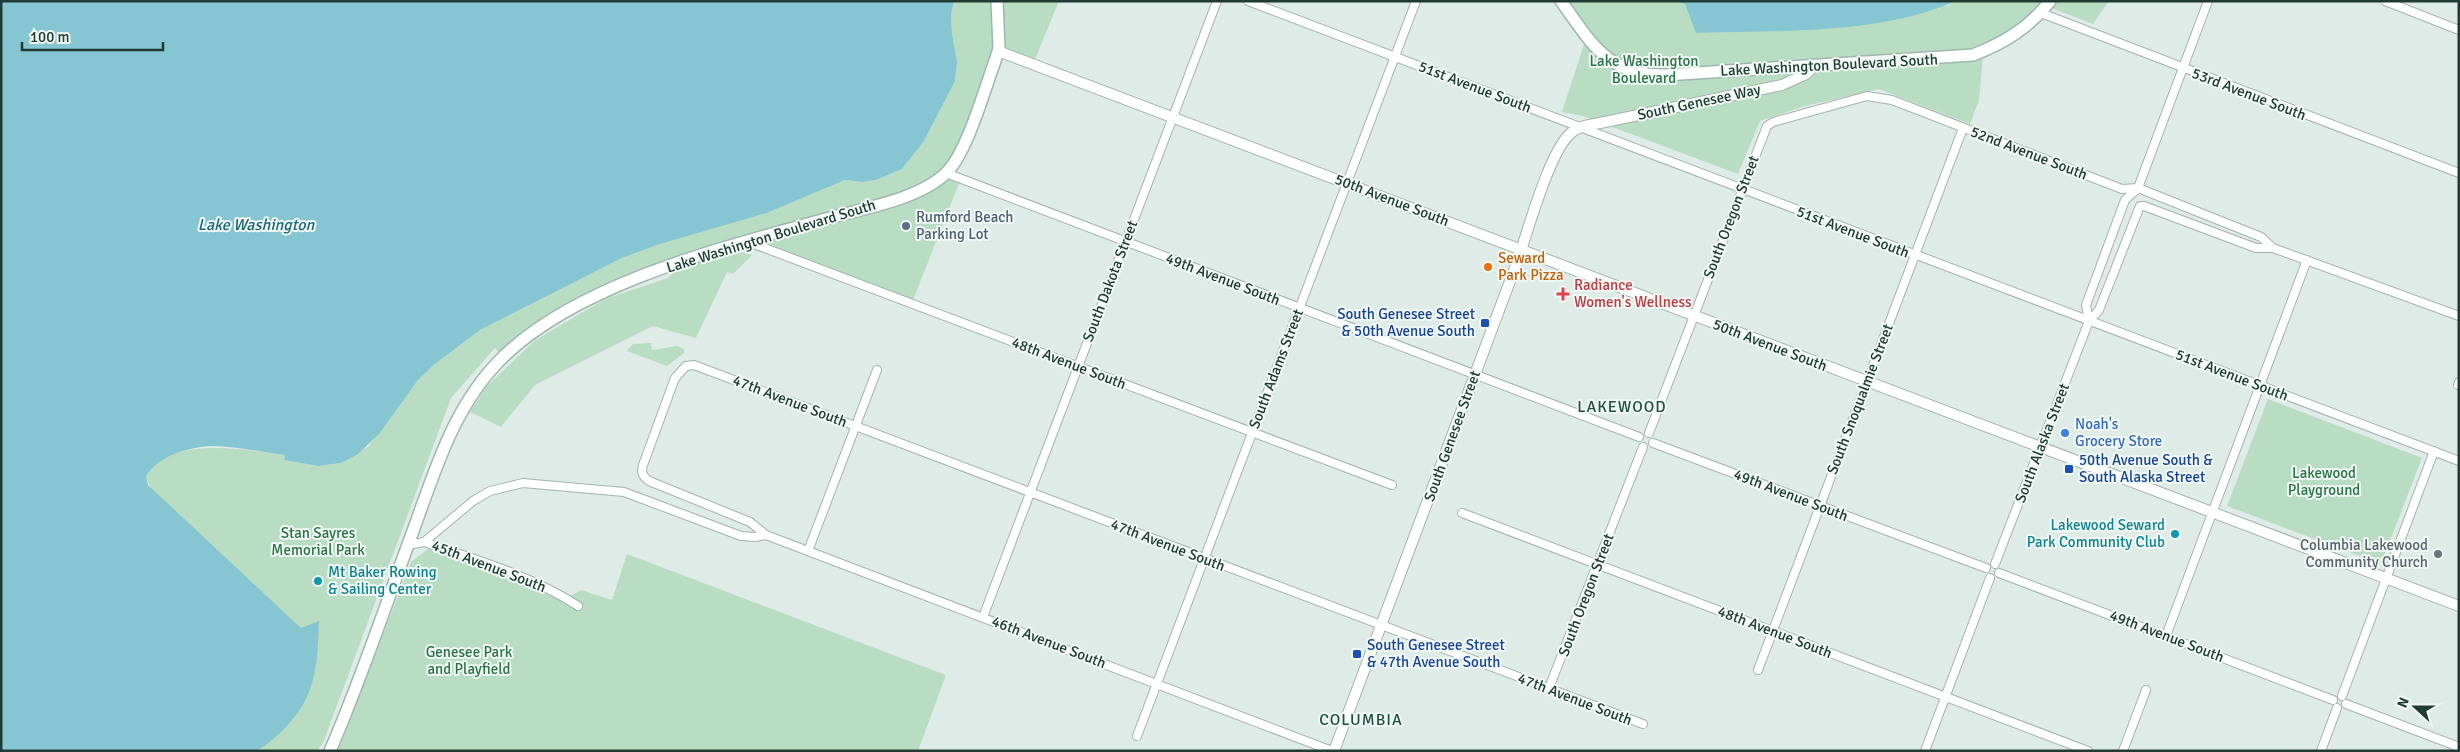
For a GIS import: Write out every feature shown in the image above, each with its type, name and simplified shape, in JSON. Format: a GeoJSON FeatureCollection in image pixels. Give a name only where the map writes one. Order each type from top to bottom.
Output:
{"type":"FeatureCollection","features":[{"type":"Feature","properties":{"kind":"main road","name":"Lake Washington Boulevard South"},"geometry":{"type":"LineString","coordinates":[[330,751],[448,434],[480,381],[505,355],[541,327],[579,304],[613,288],[702,254],[916,192],[932,184],[946,173],[964,145],[998,51],[997,1]]}},
{"type":"Feature","properties":{"kind":"main road","name":"Lake Washington Boulevard South"},"geometry":{"type":"LineString","coordinates":[[1561,1],[1600,53],[1620,67],[1633,72],[1666,75],[1973,55],[2008,40],[2040,13],[2050,1]]}},
{"type":"Feature","properties":{"kind":"street","name":"South Dakota Street"},"geometry":{"type":"LineString","coordinates":[[983,617],[1218,1]]}},
{"type":"Feature","properties":{"kind":"street","name":"51st Avenue South"},"geometry":{"type":"LineString","coordinates":[[1248,1],[1741,190],[2459,461]]}},
{"type":"Feature","properties":{"kind":"street","name":"South Adams Street"},"geometry":{"type":"LineString","coordinates":[[1137,736],[1416,1]]}},
{"type":"Feature","properties":{"kind":"street","name":"South Alaska Street"},"geometry":{"type":"LineString","coordinates":[[2089,321],[2086,305],[2125,200],[2138,188],[2208,1]]}},
{"type":"Feature","properties":{"kind":"street"},"geometry":{"type":"LineString","coordinates":[[2385,1],[2404,5],[2459,30]]}},
{"type":"Feature","properties":{"kind":"street","name":"53rd Avenue South"},"geometry":{"type":"LineString","coordinates":[[2040,13],[2182,69],[2459,173]]}},
{"type":"Feature","properties":{"kind":"street","name":"50th Avenue South"},"geometry":{"type":"LineString","coordinates":[[998,51],[1348,182],[1693,316],[2459,606]]}},
{"type":"Feature","properties":{"kind":"street","name":"South Genesee Way"},"geometry":{"type":"LineString","coordinates":[[1579,128],[1782,85],[1806,74],[1814,66]]}},
{"type":"Feature","properties":{"kind":"street","name":"52nd Avenue South"},"geometry":{"type":"LineString","coordinates":[[1779,120],[1875,96],[1892,100],[2122,189],[2138,188],[2261,237],[2272,248]]}},
{"type":"Feature","properties":{"kind":"street","name":"South Oregon Street"},"geometry":{"type":"LineString","coordinates":[[1649,433],[1764,132],[1767,126],[1779,120]]}},
{"type":"Feature","properties":{"kind":"street","name":"South Genesee Street"},"geometry":{"type":"LineString","coordinates":[[1333,751],[1522,250],[1524,237],[1556,154],[1569,134],[1579,128]]}},
{"type":"Feature","properties":{"kind":"street","name":"South Snoqualmie Street"},"geometry":{"type":"LineString","coordinates":[[1758,670],[1771,630],[1963,128]]}},
{"type":"Feature","properties":{"kind":"street","name":"49th Avenue South"},"geometry":{"type":"LineString","coordinates":[[946,173],[1639,437]]}},
{"type":"Feature","properties":{"kind":"street","name":"South Alaska Street"},"geometry":{"type":"LineString","coordinates":[[1995,564],[2089,321],[2099,310],[2137,209],[2144,206]]}},
{"type":"Feature","properties":{"kind":"street","name":"52nd Avenue South"},"geometry":{"type":"LineString","coordinates":[[2144,206],[2256,248],[2272,248],[2307,260],[2459,316]]}},
{"type":"Feature","properties":{"kind":"street","name":"48th Avenue South"},"geometry":{"type":"LineString","coordinates":[[746,241],[1252,433],[1392,484]]}},
{"type":"Feature","properties":{"kind":"street"},"geometry":{"type":"LineString","coordinates":[[2166,636],[2307,260]]}},
{"type":"Feature","properties":{"kind":"street","name":"47th Avenue South"},"geometry":{"type":"LineString","coordinates":[[649,481],[641,471],[642,464],[675,378],[686,366],[694,365],[1642,724]]}},
{"type":"Feature","properties":{"kind":"street"},"geometry":{"type":"LineString","coordinates":[[808,551],[877,370]]}},
{"type":"Feature","properties":{"kind":"street"},"geometry":{"type":"LineString","coordinates":[[1642,433],[1649,433],[1653,437],[1653,442],[1649,447],[1644,447],[1639,442],[1639,437],[1642,433]]}},
{"type":"Feature","properties":{"kind":"street","name":"49th Avenue South"},"geometry":{"type":"LineString","coordinates":[[1653,442],[1986,568]]}},
{"type":"Feature","properties":{"kind":"street","name":"South Oregon Street"},"geometry":{"type":"LineString","coordinates":[[1549,688],[1644,447]]}},
{"type":"Feature","properties":{"kind":"street"},"geometry":{"type":"LineString","coordinates":[[2342,696],[2434,452]]}},
{"type":"Feature","properties":{"kind":"street","name":"46th Avenue South"},"geometry":{"type":"LineString","coordinates":[[649,481],[750,522],[766,536],[1333,751]]}},
{"type":"Feature","properties":{"kind":"street","name":"46th Avenue South"},"geometry":{"type":"LineString","coordinates":[[408,545],[424,542],[473,501],[490,490],[523,483],[624,492],[741,536],[766,536]]}},
{"type":"Feature","properties":{"kind":"street","name":"48th Avenue South"},"geometry":{"type":"LineString","coordinates":[[1462,513],[2088,751]]}},
{"type":"Feature","properties":{"kind":"street","name":"45th Avenue South"},"geometry":{"type":"LineString","coordinates":[[424,542],[533,581],[556,592],[578,606]]}},
{"type":"Feature","properties":{"kind":"street"},"geometry":{"type":"LineString","coordinates":[[1995,564],[1999,568],[2000,573],[1995,578],[1990,578],[1986,574],[1986,568],[1995,564]]}},
{"type":"Feature","properties":{"kind":"street","name":"49th Avenue South"},"geometry":{"type":"LineString","coordinates":[[2000,573],[2334,700]]}},
{"type":"Feature","properties":{"kind":"street"},"geometry":{"type":"LineString","coordinates":[[1925,751],[1990,578]]}},
{"type":"Feature","properties":{"kind":"street"},"geometry":{"type":"LineString","coordinates":[[2123,751],[2146,690]]}},
{"type":"Feature","properties":{"kind":"street"},"geometry":{"type":"LineString","coordinates":[[2342,696],[2337,696],[2333,704],[2337,708],[2343,708],[2346,704]]}},
{"type":"Feature","properties":{"kind":"street"},"geometry":{"type":"LineString","coordinates":[[2342,696],[2346,700],[2346,704]]}},
{"type":"Feature","properties":{"kind":"street"},"geometry":{"type":"LineString","coordinates":[[2346,704],[2459,747]]}},
{"type":"Feature","properties":{"kind":"street"},"geometry":{"type":"LineString","coordinates":[[2321,751],[2337,708]]}},
{"type":"Feature","properties":{"kind":"green space","name":"Stan Sayres Memorial Park"},"geometry":{"type":"Polygon","coordinates":[[[954,1],[1059,1],[1035,59],[993,44],[993,55],[972,116],[958,146],[939,171],[960,181],[913,300],[741,238],[594,293],[500,354],[495,348],[451,398],[323,743],[317,751],[254,751],[267,744],[291,721],[307,696],[314,669],[319,622],[301,628],[151,489],[146,477],[157,464],[172,455],[190,450],[210,448],[231,448],[285,455],[284,460],[318,466],[341,463],[369,446],[418,380],[435,364],[480,330],[622,258],[657,245],[767,213],[845,180],[863,182],[876,180],[902,169],[924,141],[955,81],[957,62],[951,15],[954,1]]]}},
{"type":"Feature","properties":{"kind":"green space","name":"Lake Washington Boulevard"},"geometry":{"type":"Polygon","coordinates":[[[1565,1],[1676,1],[1685,4],[1862,25],[1941,8],[1705,1],[1947,6],[1956,1],[2109,1],[2093,24],[2041,4],[2004,36],[1984,45],[1979,100],[1970,124],[1879,89],[1805,106],[1760,121],[1738,174],[1583,116],[1562,112],[1588,32],[1565,1]]]}},
{"type":"Feature","properties":{"kind":"green space"},"geometry":{"type":"Polygon","coordinates":[[[739,251],[752,255],[733,274],[727,272],[696,338],[653,326],[535,385],[501,427],[470,412],[487,386],[534,341],[605,299],[668,278],[691,265],[739,251]]]}},
{"type":"Feature","properties":{"kind":"green space"},"geometry":{"type":"Polygon","coordinates":[[[651,343],[652,350],[677,346],[684,349],[684,353],[667,366],[627,351],[633,344],[651,343]]]}},
{"type":"Feature","properties":{"kind":"green space","name":"Lakewood Playground"},"geometry":{"type":"Polygon","coordinates":[[[2268,399],[2422,458],[2381,564],[2227,506],[2268,399]]]}},
{"type":"Feature","properties":{"kind":"green space","name":"Genesee Park and Playfield"},"geometry":{"type":"Polygon","coordinates":[[[429,548],[563,600],[581,590],[612,600],[627,554],[946,675],[918,751],[338,751],[411,562],[429,548]]]}},
{"type":"Feature","properties":{"kind":"water","name":"Lake Washington"},"geometry":{"type":"Polygon","coordinates":[[[1,1],[954,1],[951,15],[957,62],[955,81],[924,141],[902,169],[876,180],[863,182],[845,180],[767,213],[657,245],[622,258],[480,330],[435,364],[418,380],[379,434],[358,454],[341,463],[318,466],[284,460],[285,455],[211,446],[193,448],[174,454],[157,463],[146,477],[148,485],[301,628],[319,621],[315,669],[307,696],[291,721],[264,746],[254,751],[1,751],[1,1]]]}},
{"type":"Feature","properties":{"kind":"water"},"geometry":{"type":"Polygon","coordinates":[[[1676,1],[1956,1],[1926,12],[1895,20],[1862,25],[1795,31],[1696,33],[1685,4],[1676,1]]]}},
{"type":"Feature","properties":{"kind":"place","name":"Rumford Beach Parking Lot"},"geometry":{"type":"Point","coordinates":[906,226]}},
{"type":"Feature","properties":{"kind":"place","name":"Seward Park Pizza"},"geometry":{"type":"Point","coordinates":[1488,267]}},
{"type":"Feature","properties":{"kind":"place","name":"Radiance Women's Wellness"},"geometry":{"type":"Point","coordinates":[1563,294]}},
{"type":"Feature","properties":{"kind":"place","name":"South Genesee Street & 50th Avenue South"},"geometry":{"type":"Point","coordinates":[1485,323]}},
{"type":"Feature","properties":{"kind":"place","name":"Noah's Grocery Store"},"geometry":{"type":"Point","coordinates":[2065,433]}},
{"type":"Feature","properties":{"kind":"place","name":"50th Avenue South & South Alaska Street"},"geometry":{"type":"Point","coordinates":[2069,469]}},
{"type":"Feature","properties":{"kind":"place","name":"Lakewood Seward Park Community Club"},"geometry":{"type":"Point","coordinates":[2175,534]}},
{"type":"Feature","properties":{"kind":"place","name":"Columbia Lakewood Community Church"},"geometry":{"type":"Point","coordinates":[2438,554]}},
{"type":"Feature","properties":{"kind":"place","name":"Mt Baker Rowing & Sailing Center"},"geometry":{"type":"Point","coordinates":[318,581]}},
{"type":"Feature","properties":{"kind":"place","name":"South Genesee Street & 47th Avenue South"},"geometry":{"type":"Point","coordinates":[1357,654]}},
{"type":"Feature","properties":{"kind":"district","name":"LAKEWOOD"},"geometry":{"type":"Point","coordinates":[1622,407]}},
{"type":"Feature","properties":{"kind":"district","name":"COLUMBIA"},"geometry":{"type":"Point","coordinates":[1361,720]}}]}
